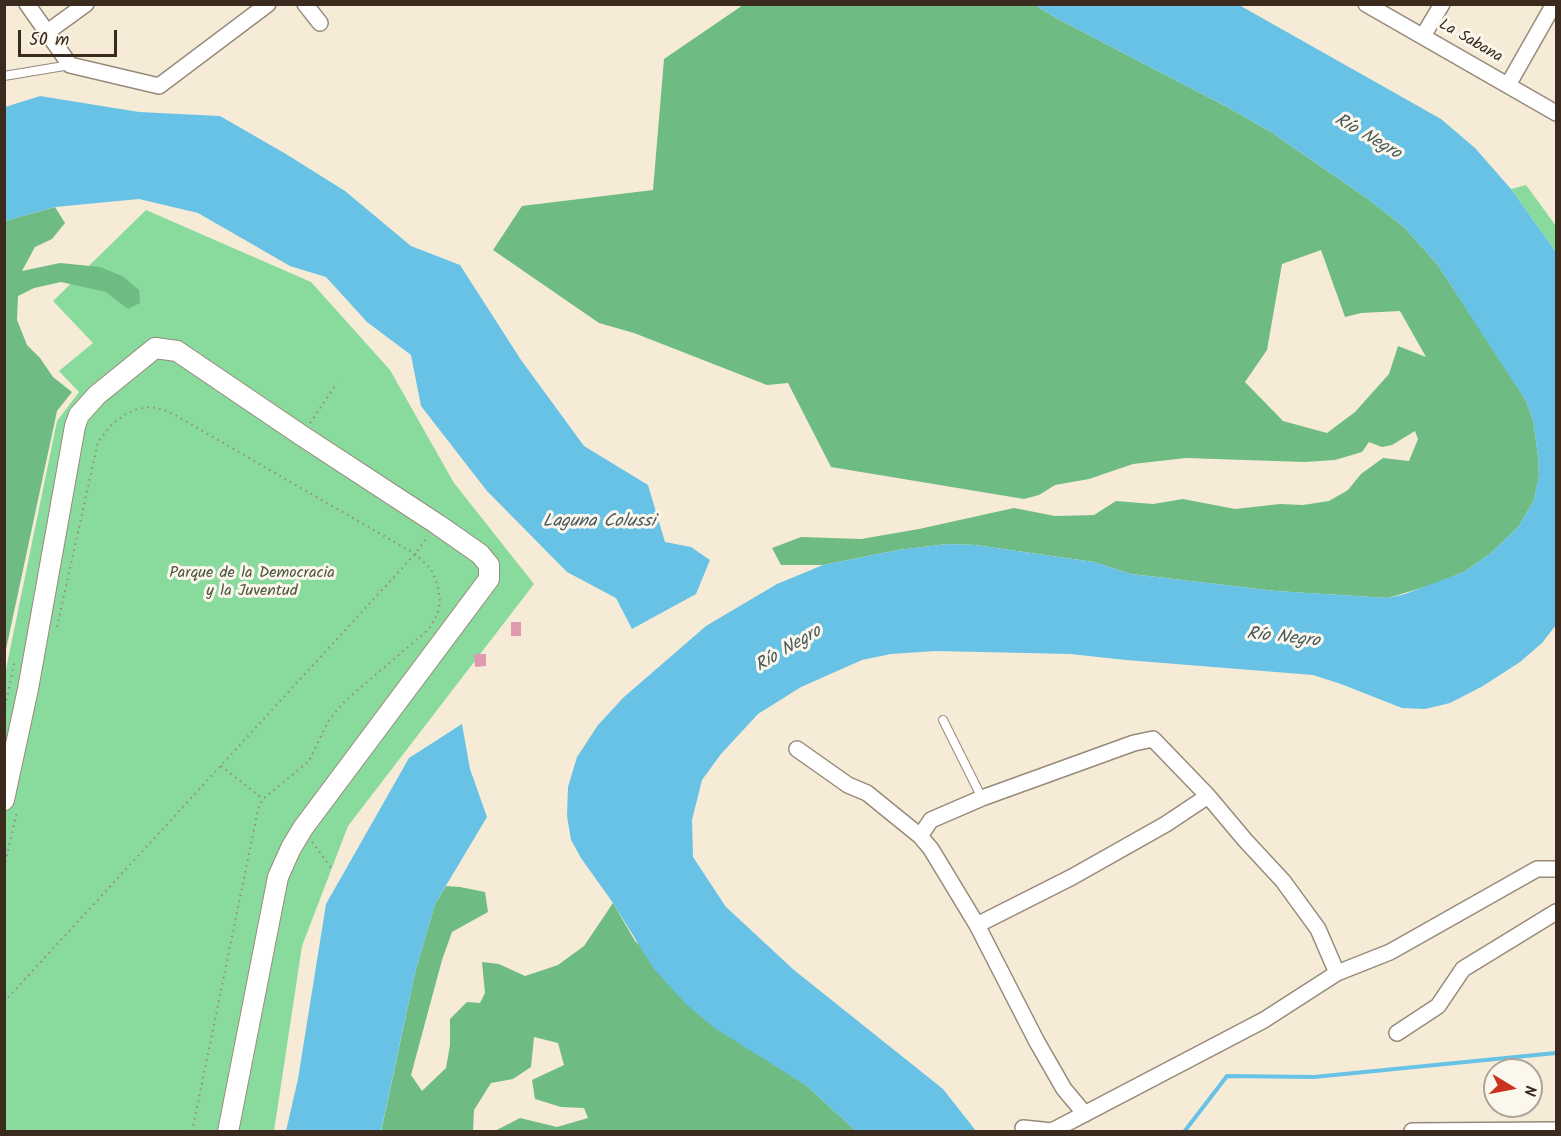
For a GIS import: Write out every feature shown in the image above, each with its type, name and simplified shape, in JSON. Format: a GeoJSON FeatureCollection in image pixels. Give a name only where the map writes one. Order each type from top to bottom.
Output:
{"type":"FeatureCollection","features":[{"type":"Feature","properties":{"kind":"street"},"geometry":{"type":"LineString","coordinates":[[27,4],[70,64],[159,86],[268,4]]}},
{"type":"Feature","properties":{"kind":"street"},"geometry":{"type":"LineString","coordinates":[[46,33],[86,4]]}},
{"type":"Feature","properties":{"kind":"street"},"geometry":{"type":"LineString","coordinates":[[305,4],[320,23]]}},
{"type":"Feature","properties":{"kind":"street","name":"La Sabana"},"geometry":{"type":"LineString","coordinates":[[1366,4],[1557,113]]}},
{"type":"Feature","properties":{"kind":"street"},"geometry":{"type":"LineString","coordinates":[[1424,36],[1442,4]]}},
{"type":"Feature","properties":{"kind":"street"},"geometry":{"type":"LineString","coordinates":[[1508,85],[1554,4]]}},
{"type":"Feature","properties":{"kind":"street"},"geometry":{"type":"LineString","coordinates":[[11,805],[28,689],[75,426],[79,415],[97,395],[155,348],[177,351],[437,524],[480,554],[489,565],[489,579],[303,828],[291,848],[278,877],[228,1131]]}},
{"type":"Feature","properties":{"kind":"street"},"geometry":{"type":"LineString","coordinates":[[920,836],[931,820],[982,798],[1134,743],[1153,739],[1208,796],[1283,881],[1318,929],[1338,973]]}},
{"type":"Feature","properties":{"kind":"street"},"geometry":{"type":"LineString","coordinates":[[797,749],[848,785],[867,793],[920,836],[931,849],[977,925],[1037,1042],[1064,1089],[1085,1114]]}},
{"type":"Feature","properties":{"kind":"street"},"geometry":{"type":"LineString","coordinates":[[977,925],[1072,877],[1166,824],[1208,796]]}},
{"type":"Feature","properties":{"kind":"street"},"geometry":{"type":"LineString","coordinates":[[1023,1128],[1052,1131],[1264,1020],[1338,973],[1389,952],[1537,869],[1557,869]]}},
{"type":"Feature","properties":{"kind":"street"},"geometry":{"type":"LineString","coordinates":[[1397,1033],[1438,1006],[1463,969],[1557,912]]}},
{"type":"Feature","properties":{"kind":"street"},"geometry":{"type":"LineString","coordinates":[[1410,1131],[1557,1130]]}},
{"type":"Feature","properties":{"kind":"lane"},"geometry":{"type":"LineString","coordinates":[[4,75],[70,64]]}},
{"type":"Feature","properties":{"kind":"lane"},"geometry":{"type":"LineString","coordinates":[[943,720],[982,798]]}},
{"type":"Feature","properties":{"kind":"path"},"geometry":{"type":"LineString","coordinates":[[301,435],[337,383]]}},
{"type":"Feature","properties":{"kind":"path"},"geometry":{"type":"LineString","coordinates":[[55,637],[99,442],[112,424],[137,409],[151,407],[170,413],[415,554]]}},
{"type":"Feature","properties":{"kind":"path"},"geometry":{"type":"LineString","coordinates":[[4,1002],[415,554],[437,524]]}},
{"type":"Feature","properties":{"kind":"path"},"geometry":{"type":"LineString","coordinates":[[4,712],[16,656]]}},
{"type":"Feature","properties":{"kind":"path"},"geometry":{"type":"LineString","coordinates":[[221,766],[263,799]]}},
{"type":"Feature","properties":{"kind":"path"},"geometry":{"type":"LineString","coordinates":[[4,868],[11,805]]}},
{"type":"Feature","properties":{"kind":"path"},"geometry":{"type":"LineString","coordinates":[[303,828],[332,869]]}},
{"type":"Feature","properties":{"kind":"green space"},"geometry":{"type":"Polygon","coordinates":[[[743,5],[1035,5],[1271,132],[1368,199],[1404,227],[1437,264],[1526,401],[1533,420],[1538,456],[1539,476],[1534,500],[1519,526],[1491,553],[1464,572],[1388,598],[1276,591],[1131,574],[1094,562],[975,545],[948,544],[898,550],[823,565],[781,565],[772,548],[801,537],[861,539],[1014,508],[1055,516],[1094,515],[1116,501],[1153,504],[1183,499],[1235,509],[1329,501],[1348,490],[1361,474],[1383,458],[1409,461],[1418,439],[1415,431],[1392,445],[1382,447],[1369,442],[1362,452],[1335,460],[1305,462],[1186,458],[1133,464],[1089,479],[1055,485],[1039,495],[1024,499],[831,467],[788,383],[767,385],[634,333],[599,323],[493,250],[522,206],[653,190],[664,59],[743,5]],[[1321,250],[1282,264],[1267,350],[1245,382],[1283,421],[1327,433],[1355,412],[1389,374],[1398,346],[1426,357],[1400,311],[1361,313],[1345,317],[1321,250]]]}},
{"type":"Feature","properties":{"kind":"green space"},"geometry":{"type":"Polygon","coordinates":[[[1526,185],[1556,226],[1556,252],[1511,189],[1526,185]]]}},
{"type":"Feature","properties":{"kind":"green space"},"geometry":{"type":"Polygon","coordinates":[[[55,207],[65,223],[52,239],[35,247],[22,271],[60,263],[100,267],[122,276],[139,290],[140,303],[128,309],[106,292],[61,282],[34,288],[18,296],[17,320],[27,345],[40,358],[53,377],[72,392],[57,411],[5,654],[5,221],[55,207]]]}},
{"type":"Feature","properties":{"kind":"green space","name":"Parque de la Democracia y la Juventud"},"geometry":{"type":"Polygon","coordinates":[[[146,210],[311,282],[390,370],[454,483],[534,584],[348,826],[302,946],[274,1131],[5,1132],[5,674],[57,421],[79,392],[59,371],[93,343],[53,301],[146,210]]]}},
{"type":"Feature","properties":{"kind":"green space"},"geometry":{"type":"Polygon","coordinates":[[[446,886],[485,892],[488,912],[452,932],[442,960],[411,1075],[422,1091],[446,1068],[450,1045],[450,1019],[467,1002],[480,1003],[485,993],[482,962],[499,964],[525,976],[558,965],[584,946],[613,903],[635,941],[773,1063],[807,1086],[856,1131],[495,1131],[520,1118],[557,1127],[588,1118],[584,1108],[561,1107],[535,1099],[532,1080],[564,1065],[558,1043],[534,1037],[531,1067],[513,1079],[491,1083],[474,1110],[473,1131],[381,1132],[415,973],[435,904],[446,886]]]}},
{"type":"Feature","properties":{"kind":"water","name":"Río Negro"},"geometry":{"type":"Polygon","coordinates":[[[1035,5],[1239,5],[1441,119],[1475,148],[1511,189],[1556,252],[1556,625],[1542,643],[1520,662],[1483,686],[1450,703],[1425,709],[1402,708],[1313,675],[1070,654],[936,651],[891,654],[862,660],[801,687],[758,714],[721,754],[702,780],[692,820],[693,857],[726,907],[794,970],[943,1089],[976,1131],[856,1131],[807,1086],[713,1027],[686,1004],[654,969],[571,840],[567,816],[568,787],[577,757],[598,725],[624,697],[706,626],[777,584],[823,565],[898,550],[948,544],[975,545],[1094,562],[1131,574],[1276,591],[1388,598],[1405,594],[1464,572],[1491,553],[1519,526],[1534,500],[1539,476],[1533,420],[1526,401],[1437,264],[1404,227],[1368,199],[1271,132],[1035,5]]]}},
{"type":"Feature","properties":{"kind":"water","name":"Laguna Colussi"},"geometry":{"type":"Polygon","coordinates":[[[40,96],[139,112],[220,116],[345,191],[411,246],[460,265],[521,360],[584,446],[648,485],[665,542],[691,547],[710,560],[696,594],[632,629],[616,598],[567,572],[487,491],[421,406],[411,355],[367,322],[326,277],[290,266],[198,213],[139,199],[55,207],[5,221],[5,107],[40,96]]]}},
{"type":"Feature","properties":{"kind":"water"},"geometry":{"type":"Polygon","coordinates":[[[462,724],[470,769],[487,817],[435,904],[415,973],[381,1131],[286,1131],[298,1079],[326,904],[409,758],[462,724]]]}},
{"type":"Feature","properties":{"kind":"building"},"geometry":{"type":"Polygon","coordinates":[[[511,622],[521,622],[521,636],[511,636],[511,622]]]}},
{"type":"Feature","properties":{"kind":"building"},"geometry":{"type":"Polygon","coordinates":[[[474,654],[486,654],[486,666],[475,667],[474,654]]]}},
{"type":"Feature","properties":{"kind":"waterway"},"geometry":{"type":"LineString","coordinates":[[1184,1132],[1227,1076],[1314,1077],[1556,1053]]}}]}
